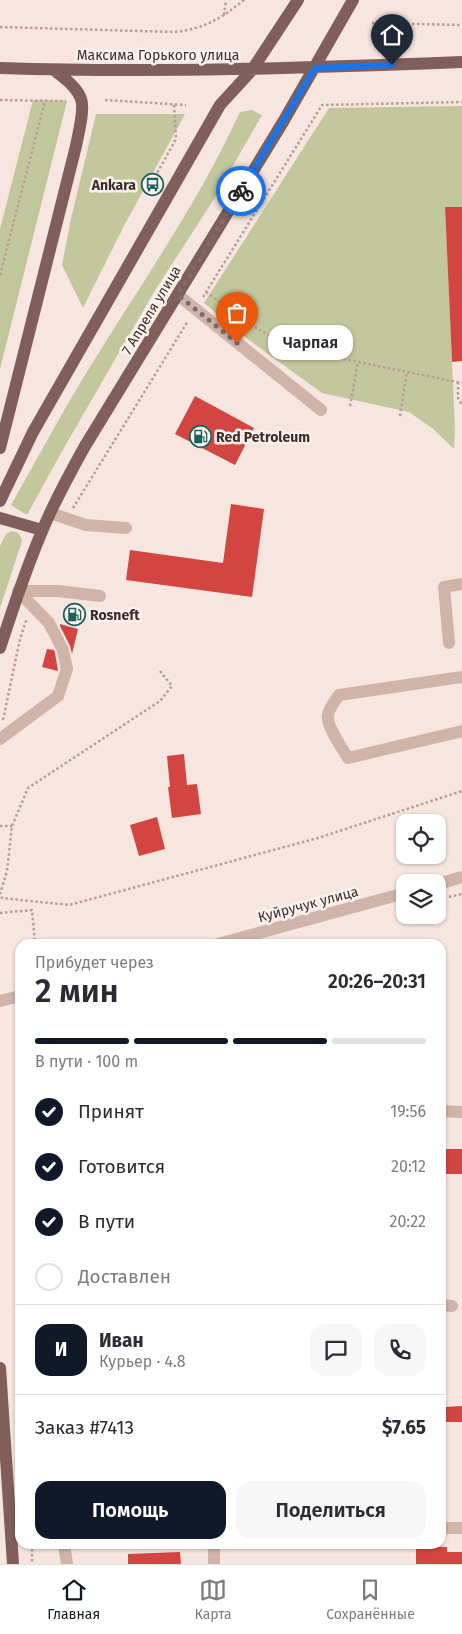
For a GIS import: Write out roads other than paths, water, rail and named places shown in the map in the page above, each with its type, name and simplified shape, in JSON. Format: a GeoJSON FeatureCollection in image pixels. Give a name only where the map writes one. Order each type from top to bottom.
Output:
{"type":"FeatureCollection","features":[{"type":"Feature","properties":{"kind":"main road"},"geometry":{"type":"LineString","coordinates":[[0,501],[33,432],[220,105],[252,70],[298,0]]}},
{"type":"Feature","properties":{"kind":"main road","name":"7 Апреля улица"},"geometry":{"type":"LineString","coordinates":[[0,648],[18,592],[42,530],[85,446],[315,68],[354,0]]}},
{"type":"Feature","properties":{"kind":"main road","name":"Максима Горького улица"},"geometry":{"type":"LineString","coordinates":[[0,68],[54,70],[252,70],[462,62]]}},
{"type":"Feature","properties":{"kind":"main road"},"geometry":{"type":"LineString","coordinates":[[0,448],[76,146],[80,123],[82,100],[77,91],[54,70]]}},
{"type":"Feature","properties":{"kind":"main road"},"geometry":{"type":"LineString","coordinates":[[0,518],[42,530]]}},
{"type":"Feature","properties":{"kind":"main road"},"geometry":{"type":"LineString","coordinates":[[0,1368],[13,1564]]}},
{"type":"Feature","properties":{"kind":"street"},"geometry":{"type":"LineString","coordinates":[[178,295],[321,410]]}},
{"type":"Feature","properties":{"kind":"street"},"geometry":{"type":"LineString","coordinates":[[50,512],[86,525],[126,528]]}},
{"type":"Feature","properties":{"kind":"street"},"geometry":{"type":"LineString","coordinates":[[449,643],[444,587],[462,584]]}},
{"type":"Feature","properties":{"kind":"street"},"geometry":{"type":"LineString","coordinates":[[18,592],[58,591],[100,596]]}},
{"type":"Feature","properties":{"kind":"street"},"geometry":{"type":"LineString","coordinates":[[0,740],[58,696],[66,669],[62,650],[49,623],[18,592]]}},
{"type":"Feature","properties":{"kind":"street"},"geometry":{"type":"LineString","coordinates":[[462,677],[340,695],[332,705],[328,716],[330,726],[348,758],[462,731]]}},
{"type":"Feature","properties":{"kind":"street"},"geometry":{"type":"LineString","coordinates":[[446,882],[462,877]]}},
{"type":"Feature","properties":{"kind":"street","name":"Куйручук улица"},"geometry":{"type":"LineString","coordinates":[[236,939],[396,895]]}},
{"type":"Feature","properties":{"kind":"street"},"geometry":{"type":"LineString","coordinates":[[0,1001],[15,997]]}},
{"type":"Feature","properties":{"kind":"street"},"geometry":{"type":"LineString","coordinates":[[446,1111],[462,1112]]}},
{"type":"Feature","properties":{"kind":"street"},"geometry":{"type":"LineString","coordinates":[[446,1528],[462,1528]]}},
{"type":"Feature","properties":{"kind":"street"},"geometry":{"type":"LineString","coordinates":[[65,1549],[67,1564]]}},
{"type":"Feature","properties":{"kind":"street"},"geometry":{"type":"LineString","coordinates":[[214,1549],[214,1564]]}},
{"type":"Feature","properties":{"kind":"place","name":"Ankara"},"geometry":{"type":"Point","coordinates":[152,185]}},
{"type":"Feature","properties":{"kind":"place","name":"Чарпая"},"geometry":{"type":"Point","coordinates":[237,343]}},
{"type":"Feature","properties":{"kind":"place","name":"Red Petroleum"},"geometry":{"type":"Point","coordinates":[200,437]}},
{"type":"Feature","properties":{"kind":"place","name":"Rosneft"},"geometry":{"type":"Point","coordinates":[74,615]}}]}
